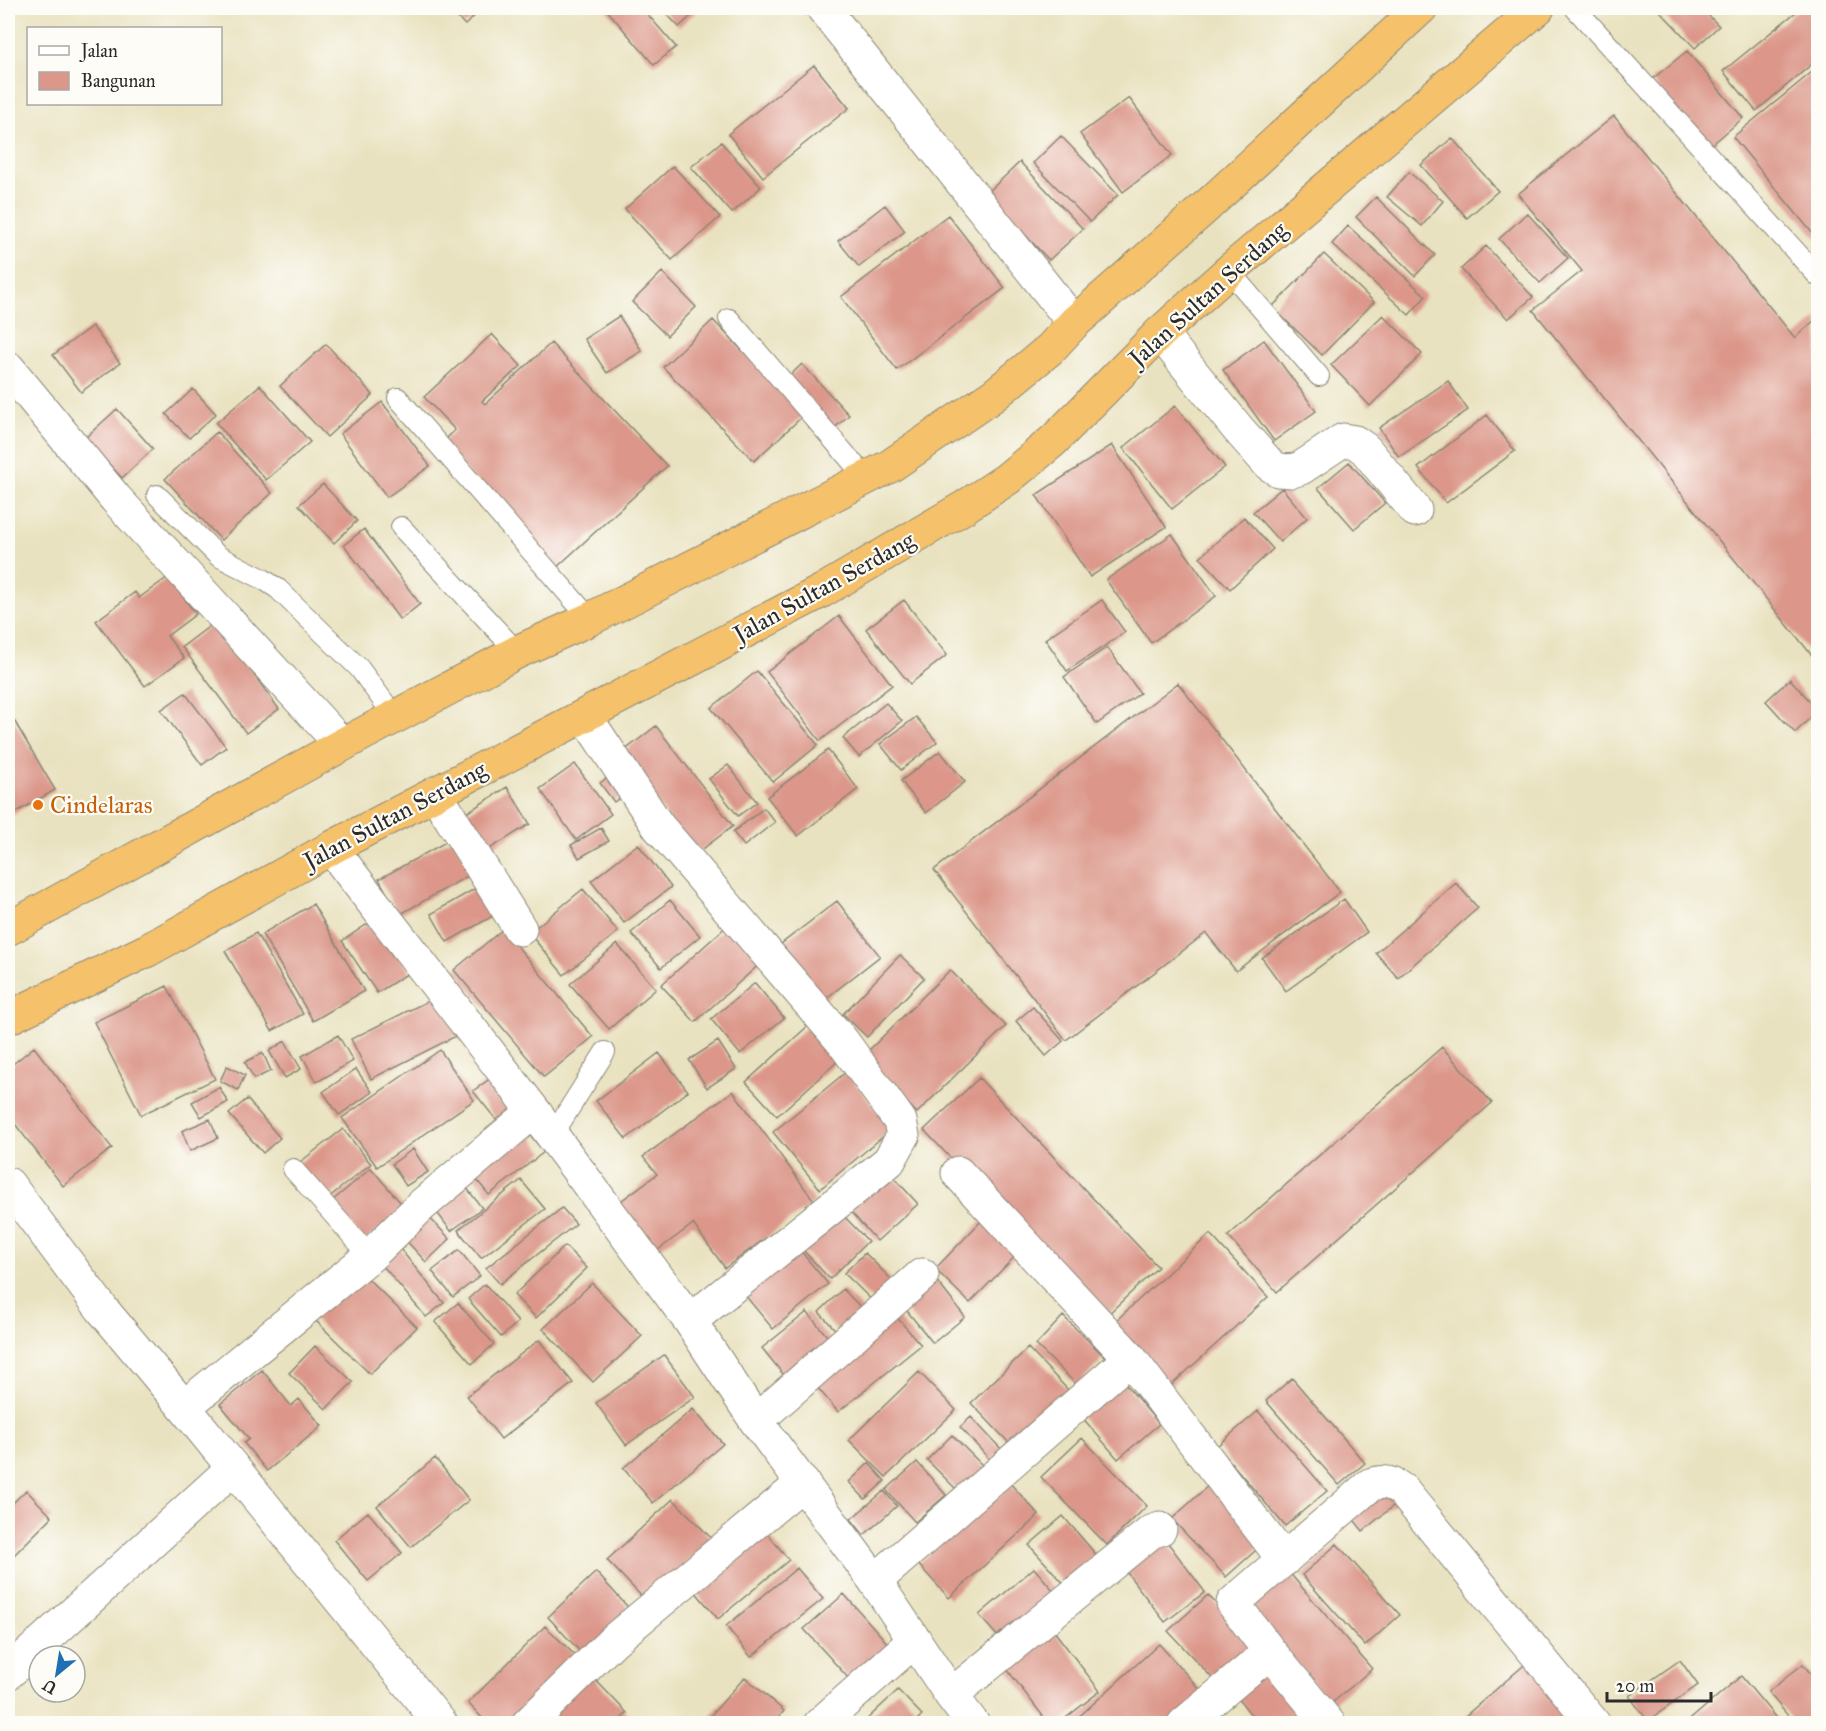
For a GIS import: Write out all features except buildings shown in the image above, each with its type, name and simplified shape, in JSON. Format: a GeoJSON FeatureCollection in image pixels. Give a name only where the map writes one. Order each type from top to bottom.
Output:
{"type":"FeatureCollection","features":[{"type":"Feature","properties":{"kind":"highway"},"geometry":{"type":"LineString","coordinates":[[8,928],[342,745],[518,652],[590,619],[890,466],[994,395],[1050,349],[1074,323],[1208,205],[1421,8]]}},
{"type":"Feature","properties":{"kind":"highway","name":"Jalan Sultan Serdang"},"geometry":{"type":"LineString","coordinates":[[8,1018],[148,950],[331,848],[822,591],[989,490],[1053,441],[1160,333],[1229,271],[1538,8]]}},
{"type":"Feature","properties":{"kind":"street"},"geometry":{"type":"LineString","coordinates":[[823,8],[1074,323]]}},
{"type":"Feature","properties":{"kind":"street"},"geometry":{"type":"LineString","coordinates":[[1160,333],[1269,464],[1278,470],[1292,471],[1301,468],[1343,440],[1355,442],[1365,449],[1415,510]]}},
{"type":"Feature","properties":{"kind":"street"},"geometry":{"type":"LineString","coordinates":[[8,368],[117,499],[342,745]]}},
{"type":"Feature","properties":{"kind":"street"},"geometry":{"type":"LineString","coordinates":[[585,716],[658,826],[843,1042],[900,1121],[903,1136],[889,1161],[690,1321]]}},
{"type":"Feature","properties":{"kind":"street"},"geometry":{"type":"LineString","coordinates":[[435,793],[520,929]]}},
{"type":"Feature","properties":{"kind":"street"},"geometry":{"type":"LineString","coordinates":[[331,848],[543,1124],[690,1321],[756,1421],[874,1581],[973,1724]]}},
{"type":"Feature","properties":{"kind":"street"},"geometry":{"type":"LineString","coordinates":[[184,1407],[370,1256],[422,1205],[543,1124]]}},
{"type":"Feature","properties":{"kind":"street"},"geometry":{"type":"LineString","coordinates":[[958,1173],[1130,1358],[1284,1560]]}},
{"type":"Feature","properties":{"kind":"street"},"geometry":{"type":"LineString","coordinates":[[8,1184],[102,1309],[441,1724]]}},
{"type":"Feature","properties":{"kind":"street"},"geometry":{"type":"LineString","coordinates":[[756,1421],[922,1275]]}},
{"type":"Feature","properties":{"kind":"street"},"geometry":{"type":"LineString","coordinates":[[874,1581],[1130,1358]]}},
{"type":"Feature","properties":{"kind":"street"},"geometry":{"type":"LineString","coordinates":[[8,1673],[233,1468]]}},
{"type":"Feature","properties":{"kind":"street"},"geometry":{"type":"LineString","coordinates":[[1329,1724],[1269,1652],[1233,1603],[1370,1485],[1383,1482],[1396,1485],[1594,1724]]}},
{"type":"Feature","properties":{"kind":"street"},"geometry":{"type":"LineString","coordinates":[[528,1724],[614,1640],[803,1483]]}},
{"type":"Feature","properties":{"kind":"street"},"geometry":{"type":"LineString","coordinates":[[951,1695],[1151,1532],[1161,1529]]}},
{"type":"Feature","properties":{"kind":"street"},"geometry":{"type":"LineString","coordinates":[[820,1724],[915,1640]]}},
{"type":"Feature","properties":{"kind":"street"},"geometry":{"type":"LineString","coordinates":[[1184,1724],[1269,1652]]}},
{"type":"Feature","properties":{"kind":"lane"},"geometry":{"type":"LineString","coordinates":[[1575,8],[1818,276]]}},
{"type":"Feature","properties":{"kind":"lane"},"geometry":{"type":"LineString","coordinates":[[1229,271],[1319,376]]}},
{"type":"Feature","properties":{"kind":"lane"},"geometry":{"type":"LineString","coordinates":[[729,319],[866,478]]}},
{"type":"Feature","properties":{"kind":"lane"},"geometry":{"type":"LineString","coordinates":[[398,398],[590,619]]}},
{"type":"Feature","properties":{"kind":"lane"},"geometry":{"type":"LineString","coordinates":[[157,495],[218,556],[263,579],[278,590],[360,668],[395,717]]}},
{"type":"Feature","properties":{"kind":"lane"},"geometry":{"type":"LineString","coordinates":[[401,527],[518,652]]}},
{"type":"Feature","properties":{"kind":"lane"},"geometry":{"type":"LineString","coordinates":[[543,1124],[605,1052]]}},
{"type":"Feature","properties":{"kind":"lane"},"geometry":{"type":"LineString","coordinates":[[293,1169],[370,1256]]}},
{"type":"Feature","properties":{"kind":"place","name":"Cindelaras"},"geometry":{"type":"Point","coordinates":[38,805]}}]}
